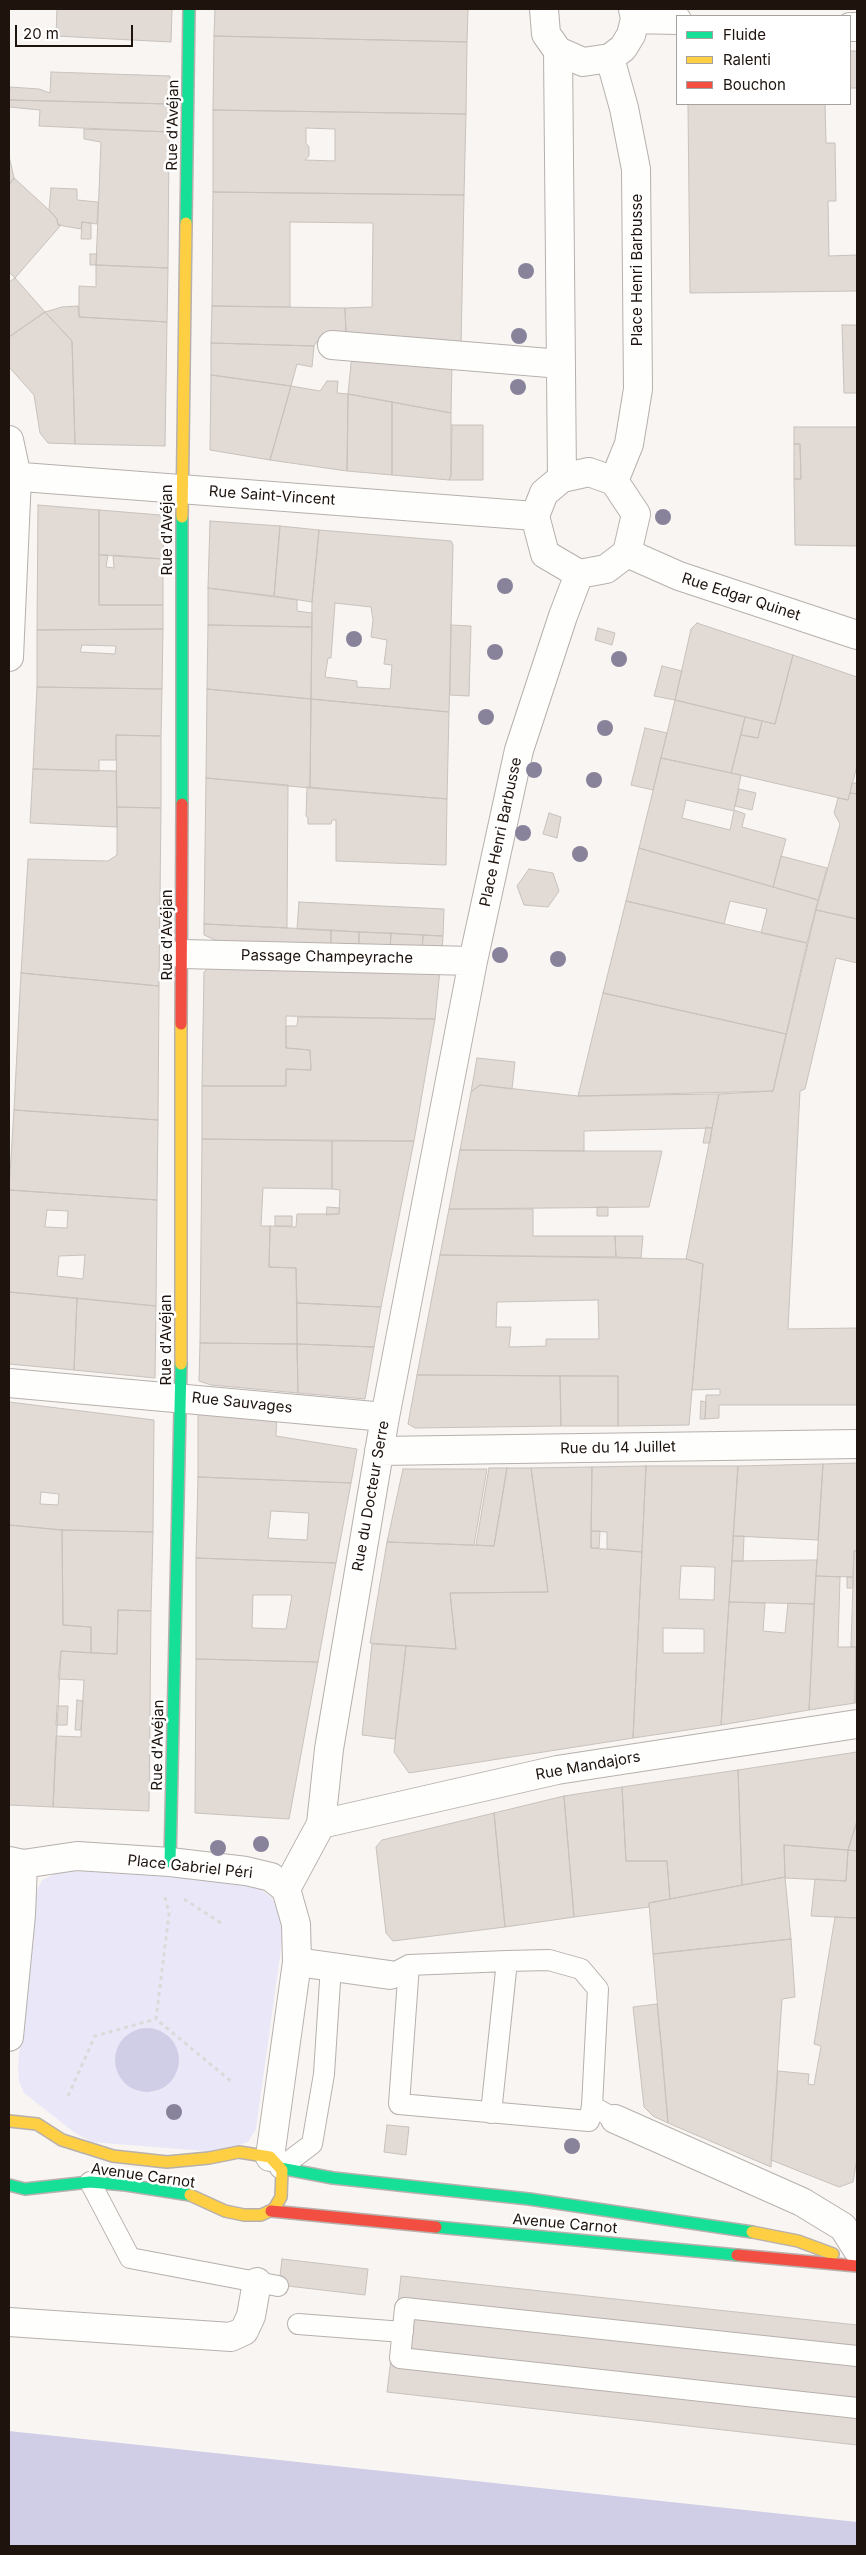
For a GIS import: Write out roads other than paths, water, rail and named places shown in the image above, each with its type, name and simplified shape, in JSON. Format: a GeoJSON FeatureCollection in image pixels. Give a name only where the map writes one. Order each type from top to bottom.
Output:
{"type":"FeatureCollection","features":[{"type":"Feature","properties":{"kind":"street","name":"Rue d'Avéjan"},"geometry":{"type":"LineString","coordinates":[[170,1862],[181,1396],[182,490],[189,9]]}},
{"type":"Feature","properties":{"kind":"street"},"geometry":{"type":"LineString","coordinates":[[544,9],[546,34],[558,51],[583,62],[610,58],[623,48],[631,35],[634,14],[676,20]]}},
{"type":"Feature","properties":{"kind":"street"},"geometry":{"type":"LineString","coordinates":[[558,51],[562,478]]}},
{"type":"Feature","properties":{"kind":"street","name":"Place Henri Barbusse"},"geometry":{"type":"LineString","coordinates":[[610,58],[624,108],[636,169],[638,389],[629,444],[614,481]]}},
{"type":"Feature","properties":{"kind":"street"},"geometry":{"type":"LineString","coordinates":[[332,345],[561,364]]}},
{"type":"Feature","properties":{"kind":"street"},"geometry":{"type":"LineString","coordinates":[[9,440],[13,476],[9,657]]}},
{"type":"Feature","properties":{"kind":"street"},"geometry":{"type":"LineString","coordinates":[[589,472],[614,481],[636,514],[627,553],[606,570],[579,574],[545,554],[535,516],[544,494],[562,478],[589,472]]}},
{"type":"Feature","properties":{"kind":"street","name":"Rue Saint-Vincent"},"geometry":{"type":"LineString","coordinates":[[13,476],[535,516]]}},
{"type":"Feature","properties":{"kind":"street","name":"Rue Edgar Quinet"},"geometry":{"type":"LineString","coordinates":[[627,553],[679,576],[857,635]]}},
{"type":"Feature","properties":{"kind":"street","name":"Place Henri Barbusse"},"geometry":{"type":"LineString","coordinates":[[446,1097],[473,961],[519,750],[563,616],[579,574]]}},
{"type":"Feature","properties":{"kind":"street","name":"Passage Champeyrache"},"geometry":{"type":"LineString","coordinates":[[182,954],[473,961]]}},
{"type":"Feature","properties":{"kind":"street","name":"Rue du Docteur Serre"},"geometry":{"type":"LineString","coordinates":[[286,1889],[321,1824],[329,1749],[385,1417],[446,1097]]}},
{"type":"Feature","properties":{"kind":"street","name":"Rue Sauvages"},"geometry":{"type":"LineString","coordinates":[[9,1383],[181,1396],[385,1417]]}},
{"type":"Feature","properties":{"kind":"street","name":"Rue du 14 Juillet"},"geometry":{"type":"LineString","coordinates":[[379,1452],[857,1444]]}},
{"type":"Feature","properties":{"kind":"street","name":"Rue Mandajors"},"geometry":{"type":"LineString","coordinates":[[321,1824],[557,1770],[857,1724]]}},
{"type":"Feature","properties":{"kind":"street","name":"Place Gabriel Péri"},"geometry":{"type":"LineString","coordinates":[[9,2037],[21,1915],[13,1860],[77,1856],[170,1862],[246,1870],[271,1877],[286,1889]]}},
{"type":"Feature","properties":{"kind":"street"},"geometry":{"type":"LineString","coordinates":[[271,2211],[281,2197],[282,2170],[275,2162],[297,1962],[296,1924],[286,1889]]}},
{"type":"Feature","properties":{"kind":"street"},"geometry":{"type":"LineString","coordinates":[[297,1962],[400,1970]]}},
{"type":"Feature","properties":{"kind":"street"},"geometry":{"type":"LineString","coordinates":[[603,2113],[802,2202],[843,2227],[857,2249]]}},
{"type":"Feature","properties":{"kind":"street","name":"Avenue Carnot"},"geometry":{"type":"LineString","coordinates":[[9,2118],[36,2124],[62,2140],[113,2156],[167,2162],[209,2158],[239,2152],[333,2178],[530,2199],[720,2226],[798,2241],[857,2265]]}},
{"type":"Feature","properties":{"kind":"street","name":"Avenue Carnot"},"geometry":{"type":"LineString","coordinates":[[9,2186],[24,2189],[90,2182],[194,2196],[225,2211],[244,2215],[261,2215],[271,2211],[857,2265]]}},
{"type":"Feature","properties":{"kind":"street"},"geometry":{"type":"LineString","coordinates":[[9,2322],[231,2337],[244,2331],[268,2284]]}},
{"type":"Feature","properties":{"kind":"lane"},"geometry":{"type":"LineString","coordinates":[[549,1960],[581,1969],[598,1989],[603,2113],[589,2121],[399,2104],[400,1970],[507,1961],[549,1960]]}},
{"type":"Feature","properties":{"kind":"lane"},"geometry":{"type":"LineString","coordinates":[[491,2113],[507,1961]]}},
{"type":"Feature","properties":{"kind":"lane"},"geometry":{"type":"LineString","coordinates":[[275,2162],[312,2144],[324,2074],[331,1966]]}},
{"type":"Feature","properties":{"kind":"lane"},"geometry":{"type":"LineString","coordinates":[[90,2182],[130,2258],[268,2284]]}},
{"type":"Feature","properties":{"kind":"lane"},"geometry":{"type":"LineString","coordinates":[[857,2356],[405,2308],[400,2358],[857,2408]]}},
{"type":"Feature","properties":{"kind":"lane"},"geometry":{"type":"LineString","coordinates":[[298,2324],[403,2332]]}}]}
